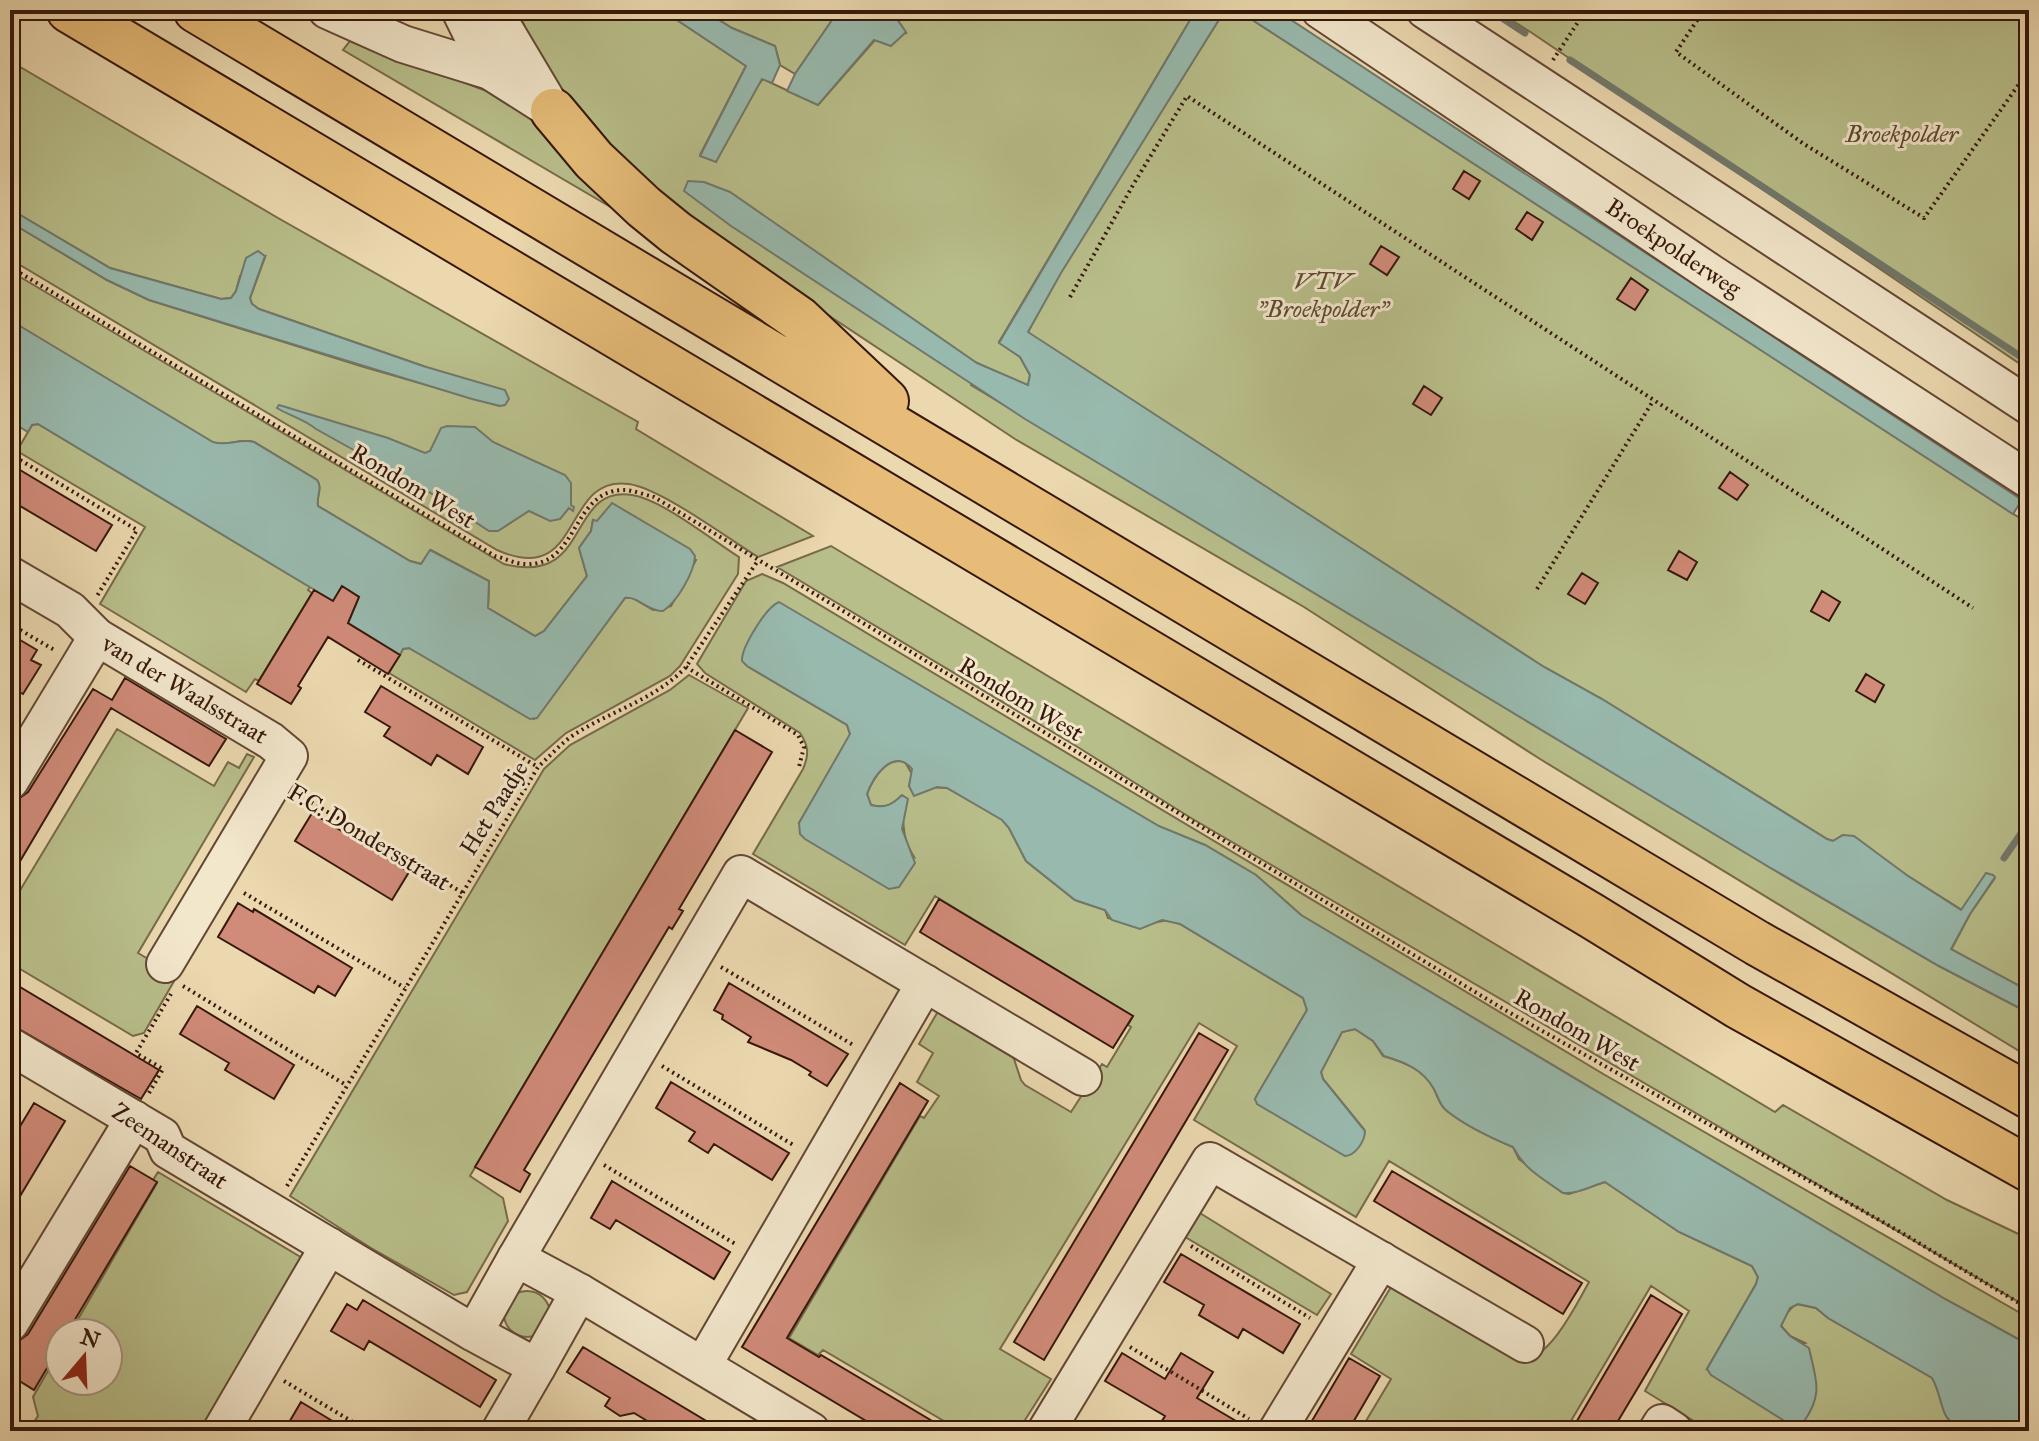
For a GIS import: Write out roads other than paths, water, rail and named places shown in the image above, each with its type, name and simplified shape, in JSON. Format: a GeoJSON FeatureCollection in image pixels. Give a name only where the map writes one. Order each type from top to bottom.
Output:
{"type":"FeatureCollection","features":[{"type":"Feature","properties":{"kind":"highway"},"geometry":{"type":"LineString","coordinates":[[69,10],[1592,916],[1738,1006],[2029,1169]]}},
{"type":"Feature","properties":{"kind":"highway"},"geometry":{"type":"LineString","coordinates":[[196,10],[1757,943],[2029,1096]]}},
{"type":"Feature","properties":{"kind":"highway"},"geometry":{"type":"LineString","coordinates":[[553,111],[594,160],[644,207],[799,319],[949,460]]}},
{"type":"Feature","properties":{"kind":"street"},"geometry":{"type":"LineString","coordinates":[[327,10],[403,44],[490,71],[553,111]]}},
{"type":"Feature","properties":{"kind":"street"},"geometry":{"type":"LineString","coordinates":[[460,10],[490,71]]}},
{"type":"Feature","properties":{"kind":"street"},"geometry":{"type":"LineString","coordinates":[[493,10],[553,111]]}},
{"type":"Feature","properties":{"kind":"street","name":"Broekpolderweg"},"geometry":{"type":"LineString","coordinates":[[1320,10],[1724,281],[2029,480]]}},
{"type":"Feature","properties":{"kind":"street"},"geometry":{"type":"LineString","coordinates":[[1425,10],[2029,406]]}},
{"type":"Feature","properties":{"kind":"street","name":"van der Waalsstraat"},"geometry":{"type":"LineString","coordinates":[[10,575],[70,610],[86,641],[271,741],[282,768]]}},
{"type":"Feature","properties":{"kind":"street"},"geometry":{"type":"LineString","coordinates":[[10,781],[86,641]]}},
{"type":"Feature","properties":{"kind":"street","name":"F.C. Dondersstraat"},"geometry":{"type":"LineString","coordinates":[[165,964],[282,768]]}},
{"type":"Feature","properties":{"kind":"street"},"geometry":{"type":"LineString","coordinates":[[474,1333],[741,874],[1083,1077]]}},
{"type":"Feature","properties":{"kind":"street"},"geometry":{"type":"LineString","coordinates":[[703,1365],[925,983]]}},
{"type":"Feature","properties":{"kind":"street","name":"Zeemanstraat"},"geometry":{"type":"LineString","coordinates":[[10,1046],[162,1136],[168,1150],[474,1333],[537,1367]]}},
{"type":"Feature","properties":{"kind":"street"},"geometry":{"type":"LineString","coordinates":[[10,1323],[134,1119]]}},
{"type":"Feature","properties":{"kind":"street"},"geometry":{"type":"LineString","coordinates":[[1046,1431],[1210,1161],[1525,1344]]}},
{"type":"Feature","properties":{"kind":"street"},"geometry":{"type":"LineString","coordinates":[[221,1431],[329,1246]]}},
{"type":"Feature","properties":{"kind":"street"},"geometry":{"type":"LineString","coordinates":[[516,1258],[579,1292],[811,1431]]}},
{"type":"Feature","properties":{"kind":"street"},"geometry":{"type":"LineString","coordinates":[[1266,1427],[1336,1333],[1381,1260]]}},
{"type":"Feature","properties":{"kind":"street"},"geometry":{"type":"LineString","coordinates":[[500,1431],[579,1292]]}},
{"type":"Feature","properties":{"kind":"street"},"geometry":{"type":"LineString","coordinates":[[1657,1431],[1662,1423],[1674,1431]]}},
{"type":"Feature","properties":{"kind":"water"},"geometry":{"type":"Polygon","coordinates":[[[662,10],[703,10],[732,28],[775,46],[780,65],[772,83],[762,79],[716,162],[700,156],[746,66],[662,10]]]}},
{"type":"Feature","properties":{"kind":"water"},"geometry":{"type":"Polygon","coordinates":[[[839,10],[906,10],[897,19],[906,32],[891,46],[874,40],[818,105],[787,91],[795,74],[839,10]]]}},
{"type":"Feature","properties":{"kind":"water"},"geometry":{"type":"Polygon","coordinates":[[[1196,10],[1225,10],[1061,273],[1028,332],[1544,667],[1602,699],[1827,839],[1833,841],[1843,835],[1854,836],[1961,910],[1986,873],[1993,875],[1995,877],[1951,949],[2029,991],[2029,1013],[1939,966],[1769,867],[1025,419],[731,226],[684,191],[688,181],[704,182],[730,192],[977,363],[1028,385],[1030,375],[1020,357],[999,343],[1196,10]]]}},
{"type":"Feature","properties":{"kind":"water"},"geometry":{"type":"Polygon","coordinates":[[[1241,10],[1276,10],[2022,500],[2013,514],[1241,10]]]}},
{"type":"Feature","properties":{"kind":"water"},"geometry":{"type":"Polygon","coordinates":[[[10,209],[110,268],[221,299],[231,298],[246,258],[258,251],[265,256],[250,298],[259,309],[423,366],[505,390],[509,399],[500,406],[472,399],[149,300],[107,280],[10,222],[10,209]]]}},
{"type":"Feature","properties":{"kind":"water"},"geometry":{"type":"Polygon","coordinates":[[[10,320],[213,442],[254,442],[317,480],[318,506],[410,561],[421,564],[430,550],[489,581],[488,608],[535,636],[544,631],[587,576],[579,548],[591,531],[593,520],[597,521],[612,503],[690,549],[695,556],[692,570],[679,594],[663,611],[625,598],[537,718],[530,719],[409,648],[403,649],[400,655],[348,623],[359,597],[343,587],[333,601],[38,424],[32,425],[28,432],[10,421],[10,320]]]}},
{"type":"Feature","properties":{"kind":"water"},"geometry":{"type":"Polygon","coordinates":[[[279,405],[388,438],[425,453],[430,451],[441,428],[475,427],[493,442],[565,475],[571,483],[573,511],[569,508],[560,519],[550,521],[529,511],[498,531],[489,531],[429,492],[277,408],[279,405]]]}},
{"type":"Feature","properties":{"kind":"water"},"geometry":{"type":"Polygon","coordinates":[[[779,602],[1159,826],[1205,845],[1256,875],[1301,915],[1945,1299],[2029,1345],[2029,1431],[1983,1432],[1960,1427],[1945,1414],[1932,1378],[1816,1308],[1798,1304],[1790,1308],[1781,1326],[1809,1348],[1816,1378],[1816,1395],[1803,1423],[1791,1425],[1711,1375],[1707,1369],[1756,1284],[1758,1277],[1752,1266],[1679,1232],[1605,1182],[1563,1193],[1529,1168],[1513,1147],[1478,1131],[1447,1111],[1419,1071],[1384,1056],[1373,1041],[1355,1029],[1342,1032],[1321,1072],[1323,1079],[1365,1131],[1356,1151],[1345,1156],[1257,1104],[1257,1095],[1307,1010],[1303,998],[1180,924],[1162,920],[1140,929],[1112,920],[1105,910],[1075,900],[1026,861],[1002,820],[947,788],[937,787],[914,796],[909,786],[912,769],[905,763],[891,762],[885,766],[867,794],[871,805],[876,806],[888,805],[902,795],[908,799],[902,829],[915,863],[899,887],[889,889],[805,839],[800,834],[799,823],[850,734],[847,725],[742,661],[755,628],[779,602]]]}},
{"type":"Feature","properties":{"kind":"waterway"},"geometry":{"type":"LineString","coordinates":[[1490,10],[1525,33]]}},
{"type":"Feature","properties":{"kind":"waterway"},"geometry":{"type":"LineString","coordinates":[[1570,60],[2029,362]]}},
{"type":"Feature","properties":{"kind":"waterway"},"geometry":{"type":"LineString","coordinates":[[2004,858],[2029,822]]}},
{"type":"Feature","properties":{"kind":"park label","name":"Broekpolder"},"geometry":{"type":"Point","coordinates":[1902,134]}},
{"type":"Feature","properties":{"kind":"park label","name":"VTV \"Broekpolder\""},"geometry":{"type":"Point","coordinates":[1323,295]}}]}
